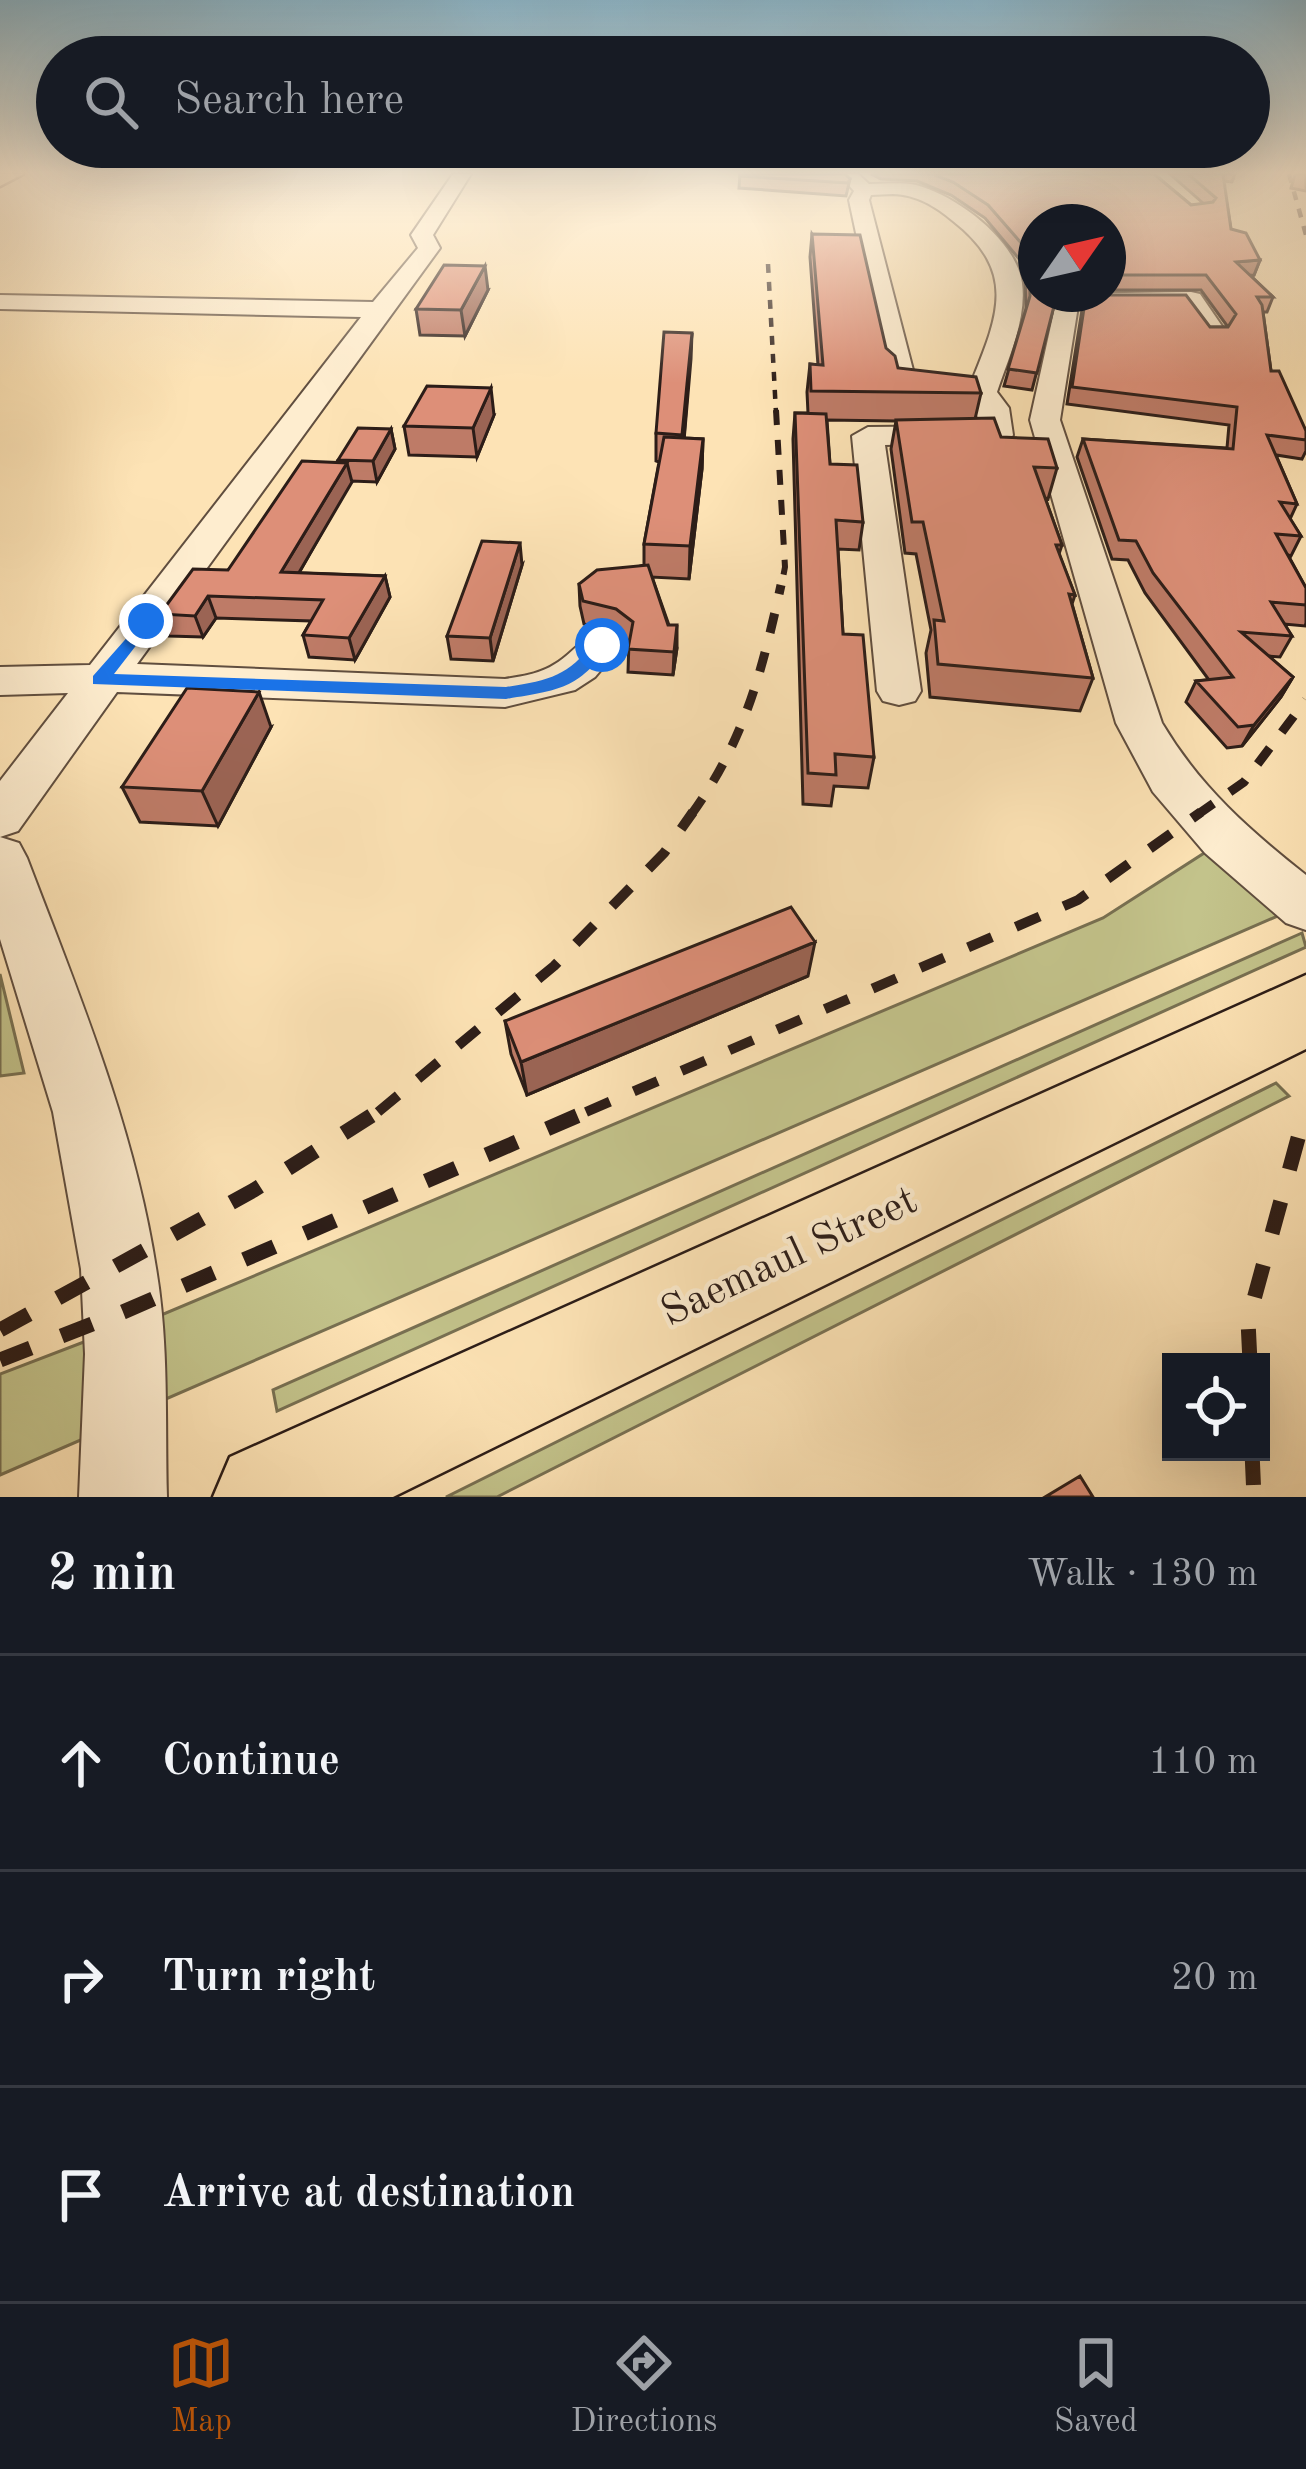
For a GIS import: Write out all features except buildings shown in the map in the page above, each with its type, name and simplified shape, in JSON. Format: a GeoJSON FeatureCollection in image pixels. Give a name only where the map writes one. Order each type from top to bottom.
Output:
{"type":"FeatureCollection","features":[{"type":"Feature","properties":{"kind":"main road","name":"Saemaul Street"},"geometry":{"type":"LineString","coordinates":[[270,1497],[1306,1010]]}},
{"type":"Feature","properties":{"kind":"street"},"geometry":{"type":"LineString","coordinates":[[0,818],[99,680],[429,248],[427,244]]}},
{"type":"Feature","properties":{"kind":"street"},"geometry":{"type":"LineString","coordinates":[[869,244],[900,375],[927,389],[982,393],[994,408],[997,434],[868,436],[899,691]]}},
{"type":"Feature","properties":{"kind":"street"},"geometry":{"type":"LineString","coordinates":[[982,393],[1001,341],[1011,281],[990,244]]}},
{"type":"Feature","properties":{"kind":"street"},"geometry":{"type":"LineString","coordinates":[[1213,332],[1191,299],[1067,299],[1045,420],[1139,723],[1171,780],[1200,813],[1306,907]]}},
{"type":"Feature","properties":{"kind":"street"},"geometry":{"type":"LineString","coordinates":[[0,302],[205,302],[380,310]]}},
{"type":"Feature","properties":{"kind":"street"},"geometry":{"type":"LineString","coordinates":[[0,681],[132,678],[506,693],[548,686],[579,673],[602,645]]}},
{"type":"Feature","properties":{"kind":"street"},"geometry":{"type":"LineString","coordinates":[[0,858],[86,1101],[111,1226],[122,1312],[123,1497]]}},
{"type":"Feature","properties":{"kind":"green space"},"geometry":{"type":"Polygon","coordinates":[[[1209,850],[1280,915],[159,1402],[154,1318],[1103,918],[1209,850]]]}},
{"type":"Feature","properties":{"kind":"green space"},"geometry":{"type":"Polygon","coordinates":[[[1302,933],[1306,947],[277,1411],[273,1390],[1302,933]]]}},
{"type":"Feature","properties":{"kind":"green space"},"geometry":{"type":"Polygon","coordinates":[[[0,974],[24,1073],[0,1076],[0,974]]]}},
{"type":"Feature","properties":{"kind":"green space"},"geometry":{"type":"Polygon","coordinates":[[[1276,1083],[1289,1096],[497,1497],[446,1497],[1276,1083]]]}},
{"type":"Feature","properties":{"kind":"green space"},"geometry":{"type":"Polygon","coordinates":[[[89,1340],[90,1436],[0,1475],[0,1374],[89,1340]]]}},
{"type":"Feature","properties":{"kind":"railway"},"geometry":{"type":"LineString","coordinates":[[768,264],[776,413]]}},
{"type":"Feature","properties":{"kind":"railway"},"geometry":{"type":"LineString","coordinates":[[776,410],[785,567],[781,588]]}},
{"type":"Feature","properties":{"kind":"railway"},"geometry":{"type":"LineString","coordinates":[[693,812],[725,760],[749,705],[781,585]]}},
{"type":"Feature","properties":{"kind":"railway"},"geometry":{"type":"LineString","coordinates":[[1197,815],[1244,782],[1306,700]]}},
{"type":"Feature","properties":{"kind":"railway"},"geometry":{"type":"LineString","coordinates":[[380,1110],[554,966],[664,853],[693,812]]}},
{"type":"Feature","properties":{"kind":"railway"},"geometry":{"type":"LineString","coordinates":[[586,1112],[1078,900],[1201,812]]}},
{"type":"Feature","properties":{"kind":"railway"},"geometry":{"type":"LineString","coordinates":[[0,1360],[123,1312],[593,1109]]}},
{"type":"Feature","properties":{"kind":"railway"},"geometry":{"type":"LineString","coordinates":[[1250,1353],[1248,1321],[1306,1109]]}},
{"type":"Feature","properties":{"kind":"railway"},"geometry":{"type":"LineString","coordinates":[[0,1330],[254,1190],[380,1110]]}},
{"type":"Feature","properties":{"kind":"railway"},"geometry":{"type":"LineString","coordinates":[[1252,1461],[1254,1497]]}},
{"type":"Feature","properties":{"kind":"route"},"geometry":{"type":"LineString","coordinates":[[146,621],[99,680],[506,693],[548,686],[579,673],[602,645]]}}]}
